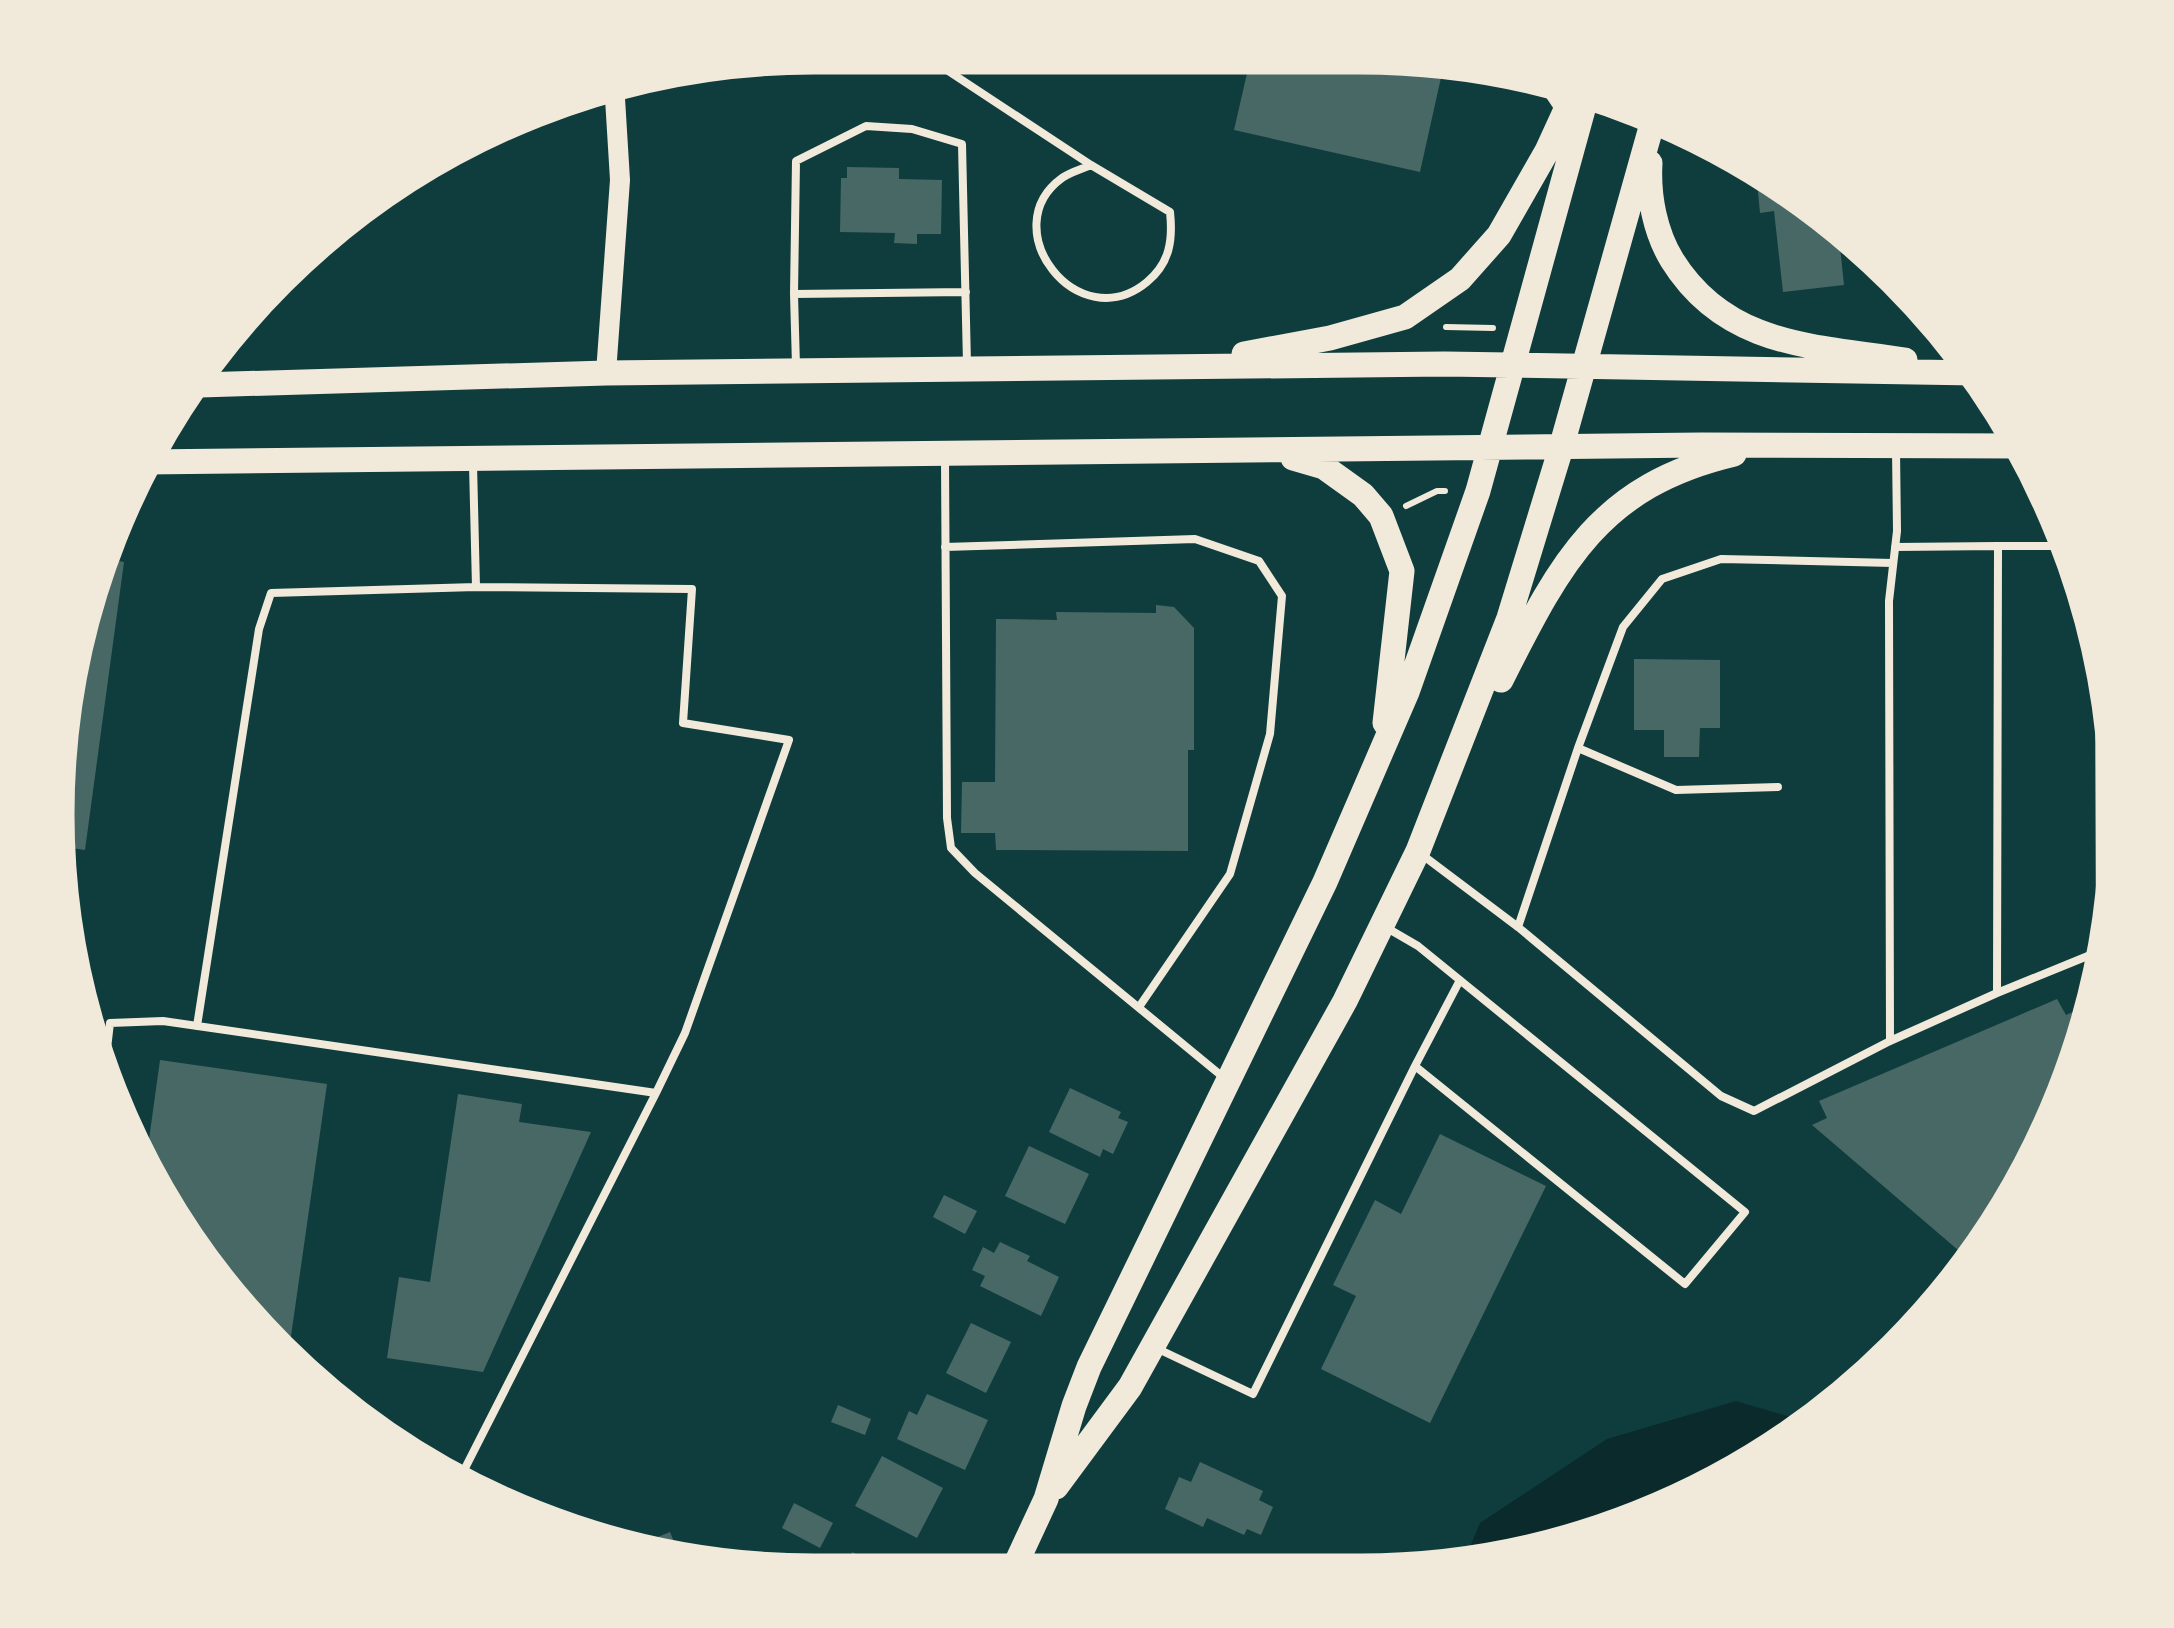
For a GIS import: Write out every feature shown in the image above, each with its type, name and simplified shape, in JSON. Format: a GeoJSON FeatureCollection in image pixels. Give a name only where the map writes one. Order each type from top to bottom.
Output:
{"type":"FeatureCollection","features":[{"type":"Feature","properties":{"kind":"main road"},"geometry":{"type":"LineString","coordinates":[[606,373],[620,180],[615,100]]}},
{"type":"Feature","properties":{"kind":"main road"},"geometry":{"type":"LineString","coordinates":[[1178,366],[1330,338],[1405,317],[1460,279],[1499,234],[1570,103]]}},
{"type":"Feature","properties":{"kind":"main road"},"geometry":{"type":"LineString","coordinates":[[1020,1556],[1046,1499],[1089,1367],[1325,882],[1381,756],[1448,580],[1490,449],[1584,108]]}},
{"type":"Feature","properties":{"kind":"main road"},"geometry":{"type":"LineString","coordinates":[[1046,1499],[1107,1422],[1152,1346],[1383,926],[1418,852],[1503,634],[1561,448],[1651,132]]}},
{"type":"Feature","properties":{"kind":"main road"},"geometry":{"type":"LineString","coordinates":[[1652,133],[1649,179],[1658,229],[1680,274],[1713,309],[1741,326],[1801,344],[1952,368]]}},
{"type":"Feature","properties":{"kind":"main road"},"geometry":{"type":"LineString","coordinates":[[210,385],[606,373],[1178,366],[1954,372]]}},
{"type":"Feature","properties":{"kind":"main road"},"geometry":{"type":"LineString","coordinates":[[1435,809],[1548,589],[1567,559],[1599,522],[1638,493],[1702,463],[1765,448],[1799,446]]}},
{"type":"Feature","properties":{"kind":"main road"},"geometry":{"type":"LineString","coordinates":[[162,462],[2004,446]]}},
{"type":"Feature","properties":{"kind":"main road"},"geometry":{"type":"LineString","coordinates":[[1254,452],[1324,467],[1364,495],[1381,516],[1402,571],[1381,756]]}},
{"type":"Feature","properties":{"kind":"lane"},"geometry":{"type":"LineString","coordinates":[[950,72],[1170,212],[1173,234],[1168,256],[1139,289],[1118,296],[1096,297],[1074,290],[1057,278],[1044,259],[1038,238],[1038,216],[1047,195],[1062,178],[1091,165]]}},
{"type":"Feature","properties":{"kind":"lane"},"geometry":{"type":"LineString","coordinates":[[1552,98],[1564,116]]}},
{"type":"Feature","properties":{"kind":"lane"},"geometry":{"type":"LineString","coordinates":[[796,371],[796,161],[866,126],[912,129],[962,144],[967,369]]}},
{"type":"Feature","properties":{"kind":"lane"},"geometry":{"type":"LineString","coordinates":[[794,294],[966,292]]}},
{"type":"Feature","properties":{"kind":"lane"},"geometry":{"type":"LineString","coordinates":[[1890,1042],[1889,601],[1895,547],[1896,446]]}},
{"type":"Feature","properties":{"kind":"lane"},"geometry":{"type":"LineString","coordinates":[[945,454],[947,818],[951,848],[975,873],[1226,1080]]}},
{"type":"Feature","properties":{"kind":"lane"},"geometry":{"type":"LineString","coordinates":[[473,459],[476,586]]}},
{"type":"Feature","properties":{"kind":"lane"},"geometry":{"type":"LineString","coordinates":[[945,547],[1195,540],[1259,561],[1282,596],[1270,734],[1230,874],[1138,1007]]}},
{"type":"Feature","properties":{"kind":"lane"},"geometry":{"type":"LineString","coordinates":[[1997,993],[1998,546]]}},
{"type":"Feature","properties":{"kind":"lane"},"geometry":{"type":"LineString","coordinates":[[1895,547],[2051,546]]}},
{"type":"Feature","properties":{"kind":"lane"},"geometry":{"type":"LineString","coordinates":[[1518,927],[1623,627],[1662,579],[1720,559],[1893,563]]}},
{"type":"Feature","properties":{"kind":"lane"},"geometry":{"type":"LineString","coordinates":[[198,1026],[259,629],[271,593],[476,586],[692,589],[683,723],[789,740],[685,1033],[465,1468]]}},
{"type":"Feature","properties":{"kind":"lane"},"geometry":{"type":"LineString","coordinates":[[1578,748],[1676,790],[1778,787]]}},
{"type":"Feature","properties":{"kind":"lane"},"geometry":{"type":"LineString","coordinates":[[2099,760],[2100,865]]}},
{"type":"Feature","properties":{"kind":"lane"},"geometry":{"type":"LineString","coordinates":[[1418,852],[1518,927],[1721,1096],[1754,1111],[1890,1042],[2087,956]]}},
{"type":"Feature","properties":{"kind":"lane"},"geometry":{"type":"LineString","coordinates":[[1383,926],[1418,946],[1745,1212],[1685,1284],[1414,1066]]}},
{"type":"Feature","properties":{"kind":"lane"},"geometry":{"type":"LineString","coordinates":[[1152,1346],[1253,1394],[1460,980]]}},
{"type":"Feature","properties":{"kind":"lane"},"geometry":{"type":"LineString","coordinates":[[108,1039],[110,1022],[163,1021],[656,1093]]}},
{"type":"Feature","properties":{"kind":"path"},"geometry":{"type":"LineString","coordinates":[[1445,328],[1499,328]]}},
{"type":"Feature","properties":{"kind":"path"},"geometry":{"type":"LineString","coordinates":[[1437,491],[1438,476]]}},
{"type":"Feature","properties":{"kind":"path"},"geometry":{"type":"LineString","coordinates":[[1405,507],[1437,491],[1449,492]]}},
{"type":"Feature","properties":{"kind":"water"},"geometry":{"type":"Polygon","coordinates":[[[1736,1401],[1791,1417],[1731,1456],[1644,1499],[1552,1530],[1470,1547],[1480,1523],[1607,1439],[1736,1401]]]}},
{"type":"Feature","properties":{"kind":"building"},"geometry":{"type":"Polygon","coordinates":[[[1247,72],[1360,72],[1441,77],[1420,172],[1234,130],[1247,72]]]}},
{"type":"Feature","properties":{"kind":"building"},"geometry":{"type":"Polygon","coordinates":[[[847,167],[899,168],[899,179],[942,180],[941,234],[917,234],[917,244],[894,243],[895,233],[840,232],[841,178],[847,178],[847,167]]]}},
{"type":"Feature","properties":{"kind":"building"},"geometry":{"type":"Polygon","coordinates":[[[1758,188],[1840,250],[1844,285],[1783,292],[1774,211],[1760,213],[1758,188]]]}},
{"type":"Feature","properties":{"kind":"building"},"geometry":{"type":"Polygon","coordinates":[[[118,561],[124,562],[85,850],[73,848],[79,717],[98,622],[118,561]]]}},
{"type":"Feature","properties":{"kind":"building"},"geometry":{"type":"Polygon","coordinates":[[[1156,605],[1174,607],[1194,628],[1194,750],[1188,750],[1188,851],[996,850],[995,833],[961,833],[962,782],[995,782],[996,619],[1057,620],[1056,612],[1156,613],[1156,605]]]}},
{"type":"Feature","properties":{"kind":"building"},"geometry":{"type":"Polygon","coordinates":[[[1634,659],[1720,660],[1720,728],[1700,728],[1699,757],[1664,757],[1664,730],[1634,730],[1634,659]]]}},
{"type":"Feature","properties":{"kind":"building"},"geometry":{"type":"Polygon","coordinates":[[[2057,999],[2066,1015],[2074,1011],[2045,1098],[2025,1142],[1977,1226],[1958,1250],[1812,1125],[1827,1118],[1819,1101],[2057,999]]]}},
{"type":"Feature","properties":{"kind":"building"},"geometry":{"type":"Polygon","coordinates":[[[160,1060],[327,1084],[291,1339],[257,1303],[197,1226],[149,1141],[160,1060]]]}},
{"type":"Feature","properties":{"kind":"building"},"geometry":{"type":"Polygon","coordinates":[[[1070,1088],[1121,1112],[1118,1118],[1128,1122],[1113,1154],[1103,1149],[1100,1157],[1049,1132],[1070,1088]]]}},
{"type":"Feature","properties":{"kind":"building"},"geometry":{"type":"Polygon","coordinates":[[[458,1094],[522,1104],[519,1122],[591,1132],[483,1372],[387,1358],[399,1277],[430,1282],[458,1094]]]}},
{"type":"Feature","properties":{"kind":"building"},"geometry":{"type":"Polygon","coordinates":[[[1440,1134],[1546,1186],[1430,1423],[1321,1369],[1356,1296],[1333,1285],[1375,1200],[1401,1214],[1440,1134]]]}},
{"type":"Feature","properties":{"kind":"building"},"geometry":{"type":"Polygon","coordinates":[[[1029,1146],[1089,1174],[1065,1224],[1005,1196],[1029,1146]]]}},
{"type":"Feature","properties":{"kind":"building"},"geometry":{"type":"Polygon","coordinates":[[[944,1195],[977,1211],[965,1234],[933,1217],[944,1195]]]}},
{"type":"Feature","properties":{"kind":"building"},"geometry":{"type":"Polygon","coordinates":[[[1000,1242],[1030,1256],[1027,1261],[1059,1277],[1041,1316],[980,1286],[985,1276],[972,1270],[983,1247],[994,1253],[1000,1242]]]}},
{"type":"Feature","properties":{"kind":"building"},"geometry":{"type":"Polygon","coordinates":[[[971,1323],[1011,1342],[986,1393],[946,1373],[971,1323]]]}},
{"type":"Feature","properties":{"kind":"building"},"geometry":{"type":"Polygon","coordinates":[[[927,1394],[988,1420],[965,1470],[897,1439],[909,1411],[917,1415],[927,1394]]]}},
{"type":"Feature","properties":{"kind":"building"},"geometry":{"type":"Polygon","coordinates":[[[838,1405],[871,1419],[865,1435],[831,1422],[838,1405]]]}},
{"type":"Feature","properties":{"kind":"building"},"geometry":{"type":"Polygon","coordinates":[[[882,1456],[943,1488],[917,1538],[855,1506],[882,1456]]]}},
{"type":"Feature","properties":{"kind":"building"},"geometry":{"type":"Polygon","coordinates":[[[1200,1462],[1263,1491],[1259,1500],[1273,1507],[1261,1535],[1247,1529],[1244,1535],[1207,1518],[1203,1527],[1165,1509],[1179,1477],[1191,1482],[1200,1462]]]}},
{"type":"Feature","properties":{"kind":"building"},"geometry":{"type":"Polygon","coordinates":[[[794,1503],[833,1523],[820,1548],[782,1528],[794,1503]]]}},
{"type":"Feature","properties":{"kind":"building"},"geometry":{"type":"Polygon","coordinates":[[[670,1532],[674,1542],[669,1541],[656,1538],[670,1532]]]}}]}
